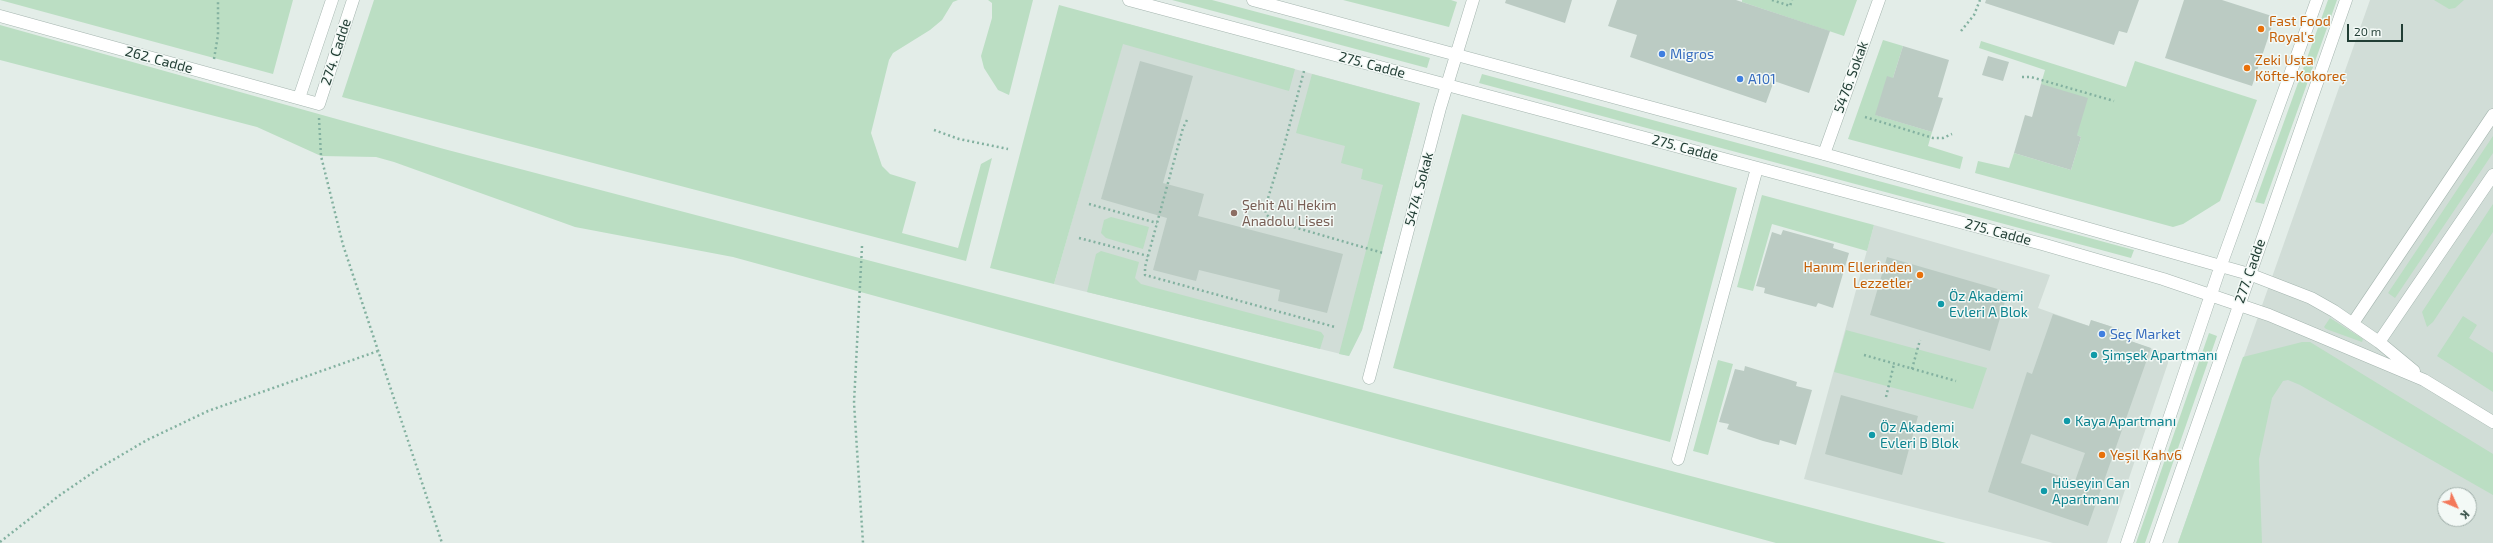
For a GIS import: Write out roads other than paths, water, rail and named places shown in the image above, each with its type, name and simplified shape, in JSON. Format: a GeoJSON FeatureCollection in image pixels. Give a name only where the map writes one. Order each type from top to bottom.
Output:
{"type":"FeatureCollection","features":[{"type":"Feature","properties":{"kind":"street","name":"274. Cadde"},"geometry":{"type":"LineString","coordinates":[[299,98],[332,0]]}},
{"type":"Feature","properties":{"kind":"street","name":"274. Cadde"},"geometry":{"type":"LineString","coordinates":[[319,104],[353,0]]}},
{"type":"Feature","properties":{"kind":"street","name":"275. Cadde"},"geometry":{"type":"LineString","coordinates":[[1129,0],[2042,244],[2238,304],[2320,334],[2424,380]]}},
{"type":"Feature","properties":{"kind":"street","name":"275. Cadde"},"geometry":{"type":"LineString","coordinates":[[1253,0],[1824,154],[2249,274],[2311,298],[2352,323],[2379,342],[2424,380]]}},
{"type":"Feature","properties":{"kind":"street","name":"5474. Sokak"},"geometry":{"type":"LineString","coordinates":[[1369,378],[1447,85],[1473,0]]}},
{"type":"Feature","properties":{"kind":"street","name":"5476. Sokak"},"geometry":{"type":"LineString","coordinates":[[1824,154],[1879,0]]}},
{"type":"Feature","properties":{"kind":"street","name":"277. Cadde"},"geometry":{"type":"LineString","coordinates":[[2156,543],[2238,304],[2346,0]]}},
{"type":"Feature","properties":{"kind":"street","name":"277. Cadde"},"geometry":{"type":"LineString","coordinates":[[2127,543],[2312,1]]}},
{"type":"Feature","properties":{"kind":"street","name":"262. Cadde"},"geometry":{"type":"LineString","coordinates":[[0,16],[319,104]]}},
{"type":"Feature","properties":{"kind":"street"},"geometry":{"type":"LineString","coordinates":[[2352,323],[2493,115]]}},
{"type":"Feature","properties":{"kind":"street"},"geometry":{"type":"LineString","coordinates":[[1678,459],[1757,168]]}},
{"type":"Feature","properties":{"kind":"street"},"geometry":{"type":"LineString","coordinates":[[2379,342],[2493,175]]}},
{"type":"Feature","properties":{"kind":"street"},"geometry":{"type":"LineString","coordinates":[[2424,380],[2493,422]]}},
{"type":"Feature","properties":{"kind":"place","name":"Fast Food Royal's"},"geometry":{"type":"Point","coordinates":[2261,29]}},
{"type":"Feature","properties":{"kind":"place","name":"Migros"},"geometry":{"type":"Point","coordinates":[1662,54]}},
{"type":"Feature","properties":{"kind":"place","name":"Zeki Usta Köfte-Kokoreç"},"geometry":{"type":"Point","coordinates":[2247,68]}},
{"type":"Feature","properties":{"kind":"place","name":"A101"},"geometry":{"type":"Point","coordinates":[1740,79]}},
{"type":"Feature","properties":{"kind":"place","name":"Şehit Ali Hekim Anadolu Lisesi"},"geometry":{"type":"Point","coordinates":[1234,213]}},
{"type":"Feature","properties":{"kind":"place","name":"Hanım Ellerinden Lezzetler"},"geometry":{"type":"Point","coordinates":[1920,275]}},
{"type":"Feature","properties":{"kind":"place","name":"Öz Akademi Evleri A Blok"},"geometry":{"type":"Point","coordinates":[1941,304]}},
{"type":"Feature","properties":{"kind":"place","name":"Seç Market"},"geometry":{"type":"Point","coordinates":[2102,334]}},
{"type":"Feature","properties":{"kind":"place","name":"Şimşek Apartmanı"},"geometry":{"type":"Point","coordinates":[2094,355]}},
{"type":"Feature","properties":{"kind":"place","name":"Kaya Apartmanı"},"geometry":{"type":"Point","coordinates":[2067,421]}},
{"type":"Feature","properties":{"kind":"place","name":"Öz Akademi Evleri B Blok"},"geometry":{"type":"Point","coordinates":[1872,435]}},
{"type":"Feature","properties":{"kind":"place","name":"Yeşil Kahv6"},"geometry":{"type":"Point","coordinates":[2102,455]}},
{"type":"Feature","properties":{"kind":"place","name":"Hüseyin Can Apartmanı"},"geometry":{"type":"Point","coordinates":[2044,491]}}]}
